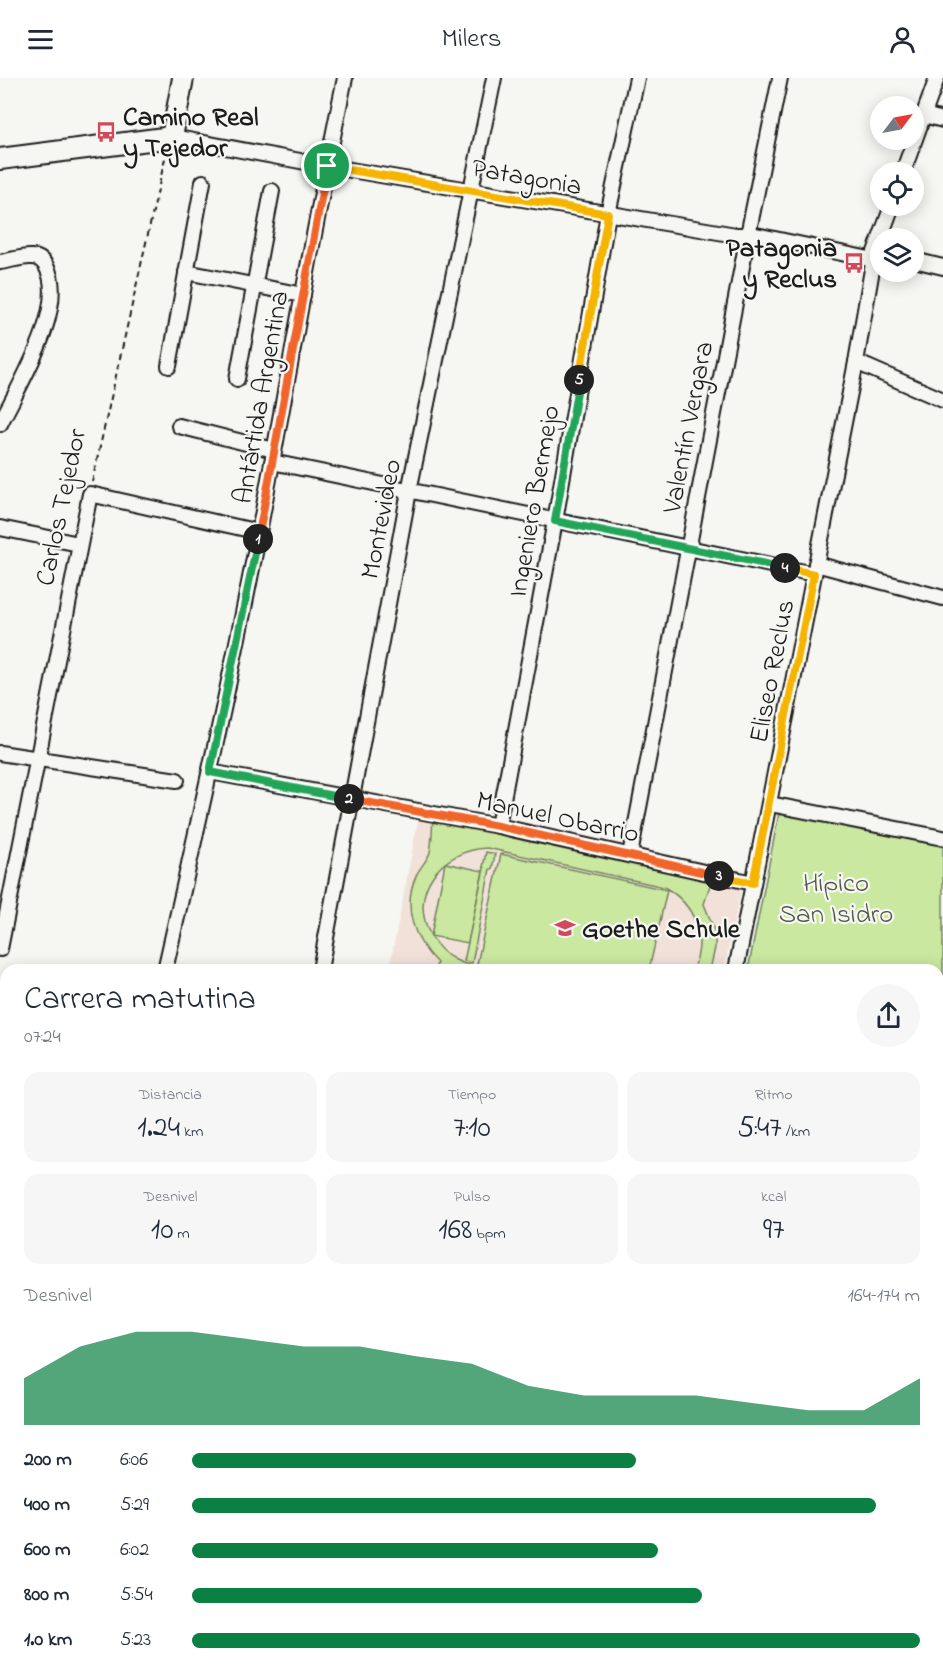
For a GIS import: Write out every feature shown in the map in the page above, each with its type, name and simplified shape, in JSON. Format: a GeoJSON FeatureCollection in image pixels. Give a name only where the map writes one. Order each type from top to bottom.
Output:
{"type":"FeatureCollection","features":[{"type":"Feature","properties":{"kind":"main road"},"geometry":{"type":"LineString","coordinates":[[0,159],[172,137],[183,78]]}},
{"type":"Feature","properties":{"kind":"street","name":"Antártida Argentina"},"geometry":{"type":"LineString","coordinates":[[166,964],[210,772],[259,532],[345,78]]}},
{"type":"Feature","properties":{"kind":"street","name":"Montevideo"},"geometry":{"type":"LineString","coordinates":[[321,964],[409,491],[494,78]]}},
{"type":"Feature","properties":{"kind":"street","name":"Ingeniero Bermejo"},"geometry":{"type":"LineString","coordinates":[[498,826],[555,521],[608,214],[637,78]]}},
{"type":"Feature","properties":{"kind":"street","name":"Valentín Vergara"},"geometry":{"type":"LineString","coordinates":[[630,855],[780,78]]}},
{"type":"Feature","properties":{"kind":"street"},"geometry":{"type":"LineString","coordinates":[[937,78],[924,115],[943,120]]}},
{"type":"Feature","properties":{"kind":"street","name":"Patagonia"},"geometry":{"type":"LineString","coordinates":[[172,137],[608,214],[870,254]]}},
{"type":"Feature","properties":{"kind":"street"},"geometry":{"type":"LineString","coordinates":[[169,366],[203,182]]}},
{"type":"Feature","properties":{"kind":"street"},"geometry":{"type":"LineString","coordinates":[[237,379],[272,191]]}},
{"type":"Feature","properties":{"kind":"street"},"geometry":{"type":"LineString","coordinates":[[0,262],[32,256],[43,261],[51,274],[53,285],[46,331],[0,424]]}},
{"type":"Feature","properties":{"kind":"street"},"geometry":{"type":"LineString","coordinates":[[924,262],[943,267]]}},
{"type":"Feature","properties":{"kind":"street"},"geometry":{"type":"LineString","coordinates":[[186,272],[303,295]]}},
{"type":"Feature","properties":{"kind":"street","name":"Eliseo Reclus"},"geometry":{"type":"LineString","coordinates":[[737,964],[872,282]]}},
{"type":"Feature","properties":{"kind":"street"},"geometry":{"type":"LineString","coordinates":[[856,362],[943,400]]}},
{"type":"Feature","properties":{"kind":"street"},"geometry":{"type":"LineString","coordinates":[[179,426],[273,456],[409,491],[688,548],[815,569],[943,598]]}},
{"type":"Feature","properties":{"kind":"street"},"geometry":{"type":"LineString","coordinates":[[90,494],[259,532]]}},
{"type":"Feature","properties":{"kind":"street","name":"Carlos Tejedor"},"geometry":{"type":"LineString","coordinates":[[0,949],[90,494]]}},
{"type":"Feature","properties":{"kind":"street"},"geometry":{"type":"LineString","coordinates":[[0,528],[79,544]]}},
{"type":"Feature","properties":{"kind":"street"},"geometry":{"type":"LineString","coordinates":[[0,753],[177,780]]}},
{"type":"Feature","properties":{"kind":"street","name":"Manuel Obarrio"},"geometry":{"type":"LineString","coordinates":[[210,772],[498,826],[753,883]]}},
{"type":"Feature","properties":{"kind":"street"},"geometry":{"type":"LineString","coordinates":[[770,804],[943,838]]}},
{"type":"Feature","properties":{"kind":"path","name":"Carlos Tejedor"},"geometry":{"type":"LineString","coordinates":[[90,494],[164,159],[172,137]]}},
{"type":"Feature","properties":{"kind":"shaded area","name":"Goethe Schule"},"geometry":{"type":"Polygon","coordinates":[[[419,816],[742,885],[725,964],[390,964],[419,816]]]}},
{"type":"Feature","properties":{"kind":"green space","name":"Hípico San Isidro"},"geometry":{"type":"Polygon","coordinates":[[[779,813],[943,846],[943,964],[749,964],[779,813]]]}},
{"type":"Feature","properties":{"kind":"green space"},"geometry":{"type":"Polygon","coordinates":[[[433,819],[712,879],[704,904],[715,932],[715,948],[711,964],[695,964],[699,946],[696,923],[684,903],[664,887],[487,848],[470,851],[455,856],[446,863],[483,871],[468,943],[431,936],[448,956],[465,964],[437,964],[422,944],[413,923],[410,912],[412,888],[430,852],[433,819]],[[445,864],[433,876],[426,889],[423,904],[425,920],[431,936],[445,864]]]}},
{"type":"Feature","properties":{"kind":"green space"},"geometry":{"type":"Polygon","coordinates":[[[486,852],[495,854],[472,963],[464,961],[486,852]]]}},
{"type":"Feature","properties":{"kind":"green space"},"geometry":{"type":"Polygon","coordinates":[[[501,854],[667,890],[650,964],[477,964],[501,854]]]}},
{"type":"Feature","properties":{"kind":"place","name":"Camino Real y Tejedor"},"geometry":{"type":"Point","coordinates":[106,132]}},
{"type":"Feature","properties":{"kind":"place","name":"Patagonia y Reclus"},"geometry":{"type":"Point","coordinates":[854,263]}},
{"type":"Feature","properties":{"kind":"place","name":"Goethe Schule"},"geometry":{"type":"Point","coordinates":[565,928]}},
{"type":"Feature","properties":{"kind":"route"},"geometry":{"type":"LineString","coordinates":[[327,166],[608,214],[555,521],[814,574],[753,883],[498,826],[210,772],[259,532],[327,166]]}}]}
